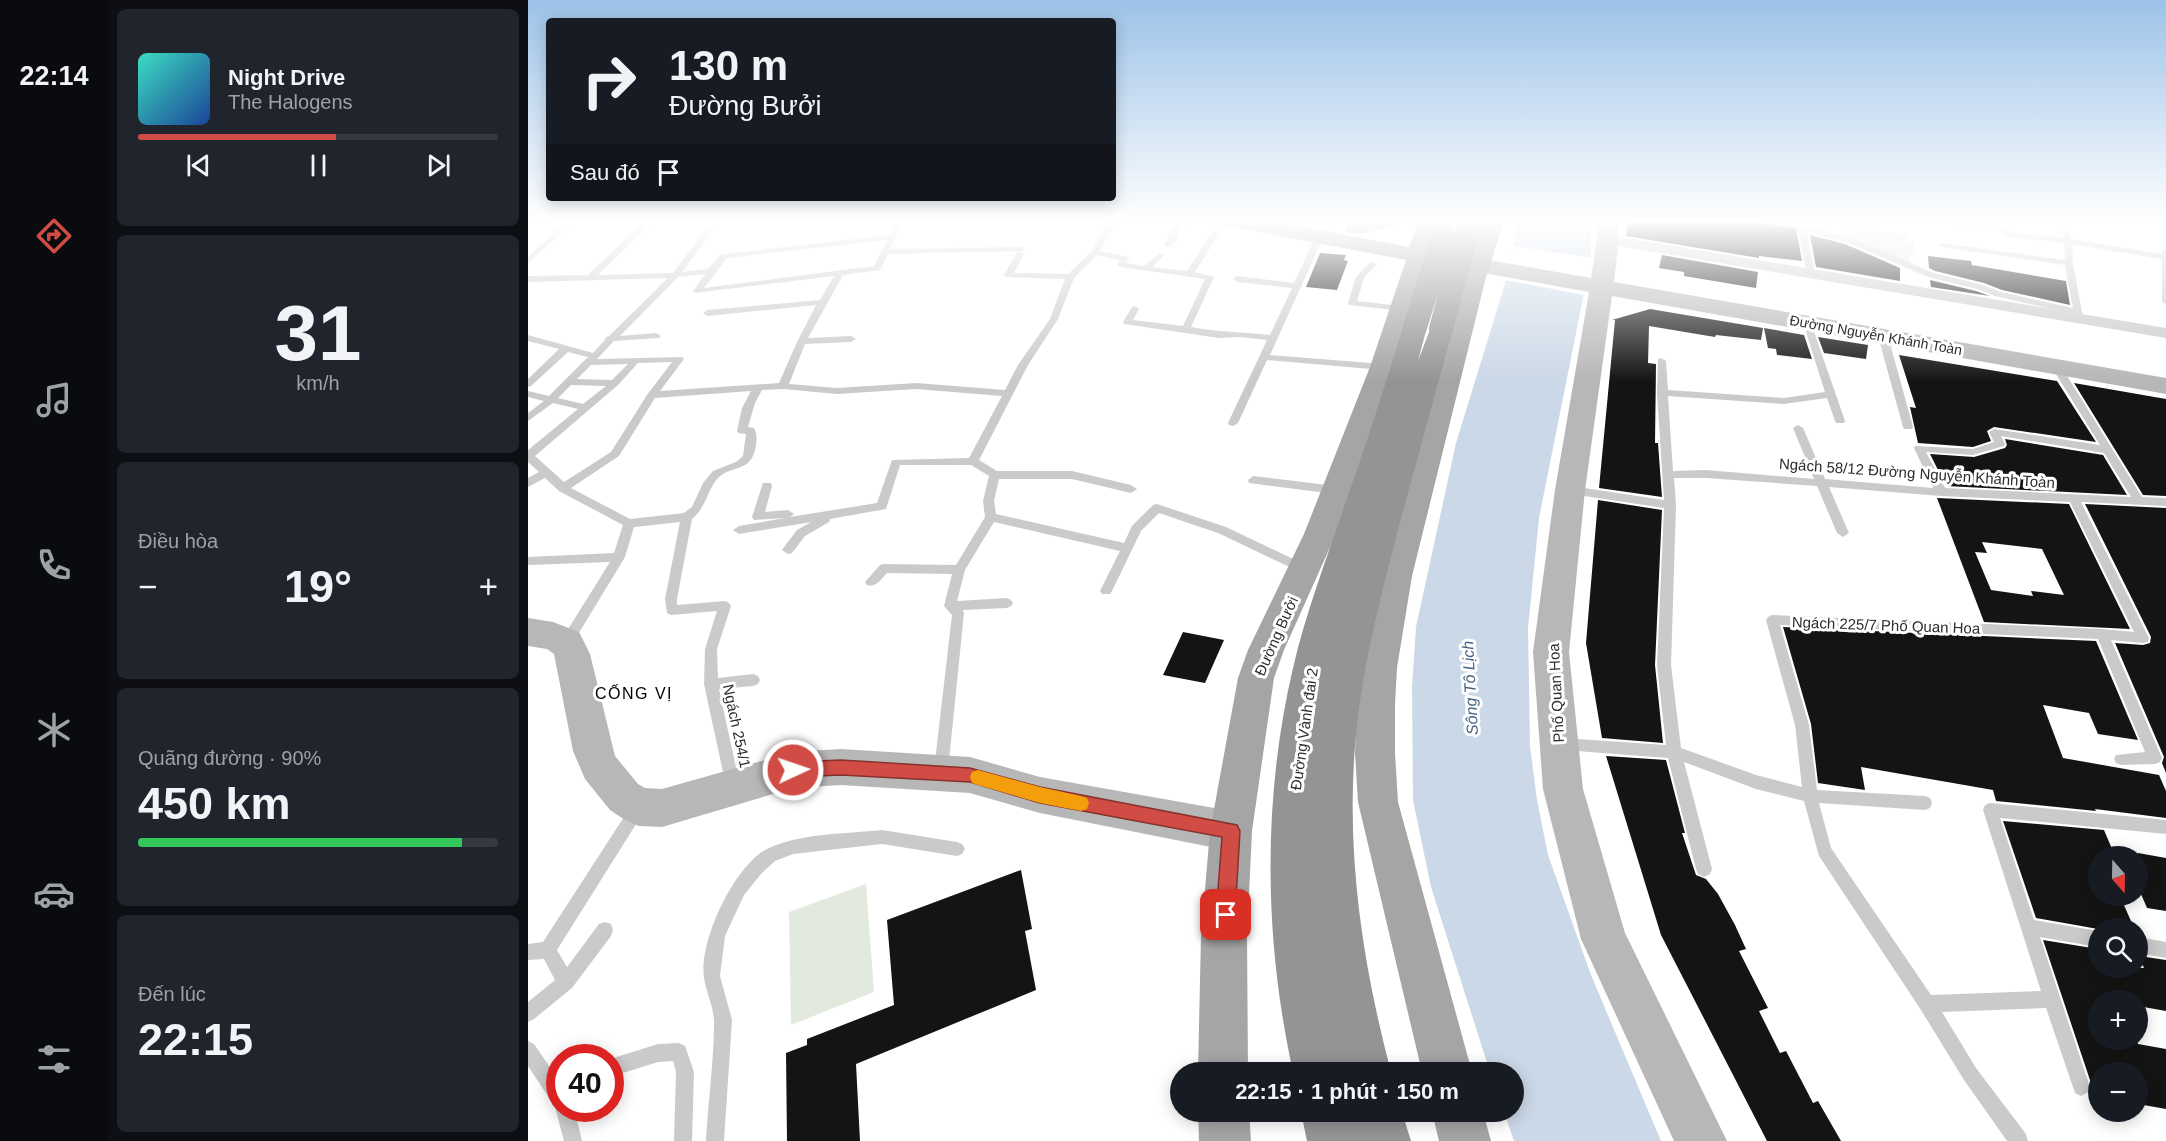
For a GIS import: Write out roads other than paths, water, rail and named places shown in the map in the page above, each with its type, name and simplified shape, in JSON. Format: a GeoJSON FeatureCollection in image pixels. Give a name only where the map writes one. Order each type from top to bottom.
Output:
{"type":"FeatureCollection","features":[{"type":"Feature","properties":{"kind":"highway"},"geometry":{"type":"LineString","coordinates":[[1363,1062],[1357,1040],[1335,896],[1333,825],[1337,746],[1343,691],[1415,309],[1428,274]]}},
{"type":"Feature","properties":{"kind":"highway"},"geometry":{"type":"LineString","coordinates":[[1415,309],[1437,274]]}},
{"type":"Feature","properties":{"kind":"highway","name":"Đường Vành đai 2"},"geometry":{"type":"LineString","coordinates":[[1316,1062],[1305,1001],[1292,890],[1293,815],[1298,745],[1306,689],[1324,615],[1415,309]]}},
{"type":"Feature","properties":{"kind":"highway"},"geometry":{"type":"LineString","coordinates":[[1329,1122],[1333,1141]]}},
{"type":"Feature","properties":{"kind":"highway"},"geometry":{"type":"LineString","coordinates":[[1380,1122],[1385,1141]]}},
{"type":"Feature","properties":{"kind":"main road"},"geometry":{"type":"LineString","coordinates":[[1383,274],[1415,309],[1428,281],[1446,282],[1467,274]]}},
{"type":"Feature","properties":{"kind":"main road","name":"Đường Bưởi"},"geometry":{"type":"LineString","coordinates":[[1223,1062],[1224,936],[1231,831],[1256,678],[1266,650],[1305,570],[1383,367],[1415,309],[1418,274]]}},
{"type":"Feature","properties":{"kind":"main road"},"geometry":{"type":"LineString","coordinates":[[1444,1062],[1378,802],[1375,753],[1376,704],[1379,668],[1395,576],[1487,274]]}},
{"type":"Feature","properties":{"kind":"main road"},"geometry":{"type":"LineString","coordinates":[[1534,274],[1601,287]]}},
{"type":"Feature","properties":{"kind":"main road","name":"Phố Quan Hoa"},"geometry":{"type":"LineString","coordinates":[[1603,274],[1570,490],[1551,652],[1563,789],[1604,939],[1701,1141]]}},
{"type":"Feature","properties":{"kind":"main road","name":"Đường Nguyễn Khánh Toàn"},"geometry":{"type":"LineString","coordinates":[[1601,287],[2166,386]]}},
{"type":"Feature","properties":{"kind":"main road","name":"Đường Nguyễn Khánh Toàn"},"geometry":{"type":"LineString","coordinates":[[1601,287],[2166,372]]}},
{"type":"Feature","properties":{"kind":"main road"},"geometry":{"type":"LineString","coordinates":[[528,632],[553,636],[566,642],[572,654],[593,752],[599,767],[624,797],[639,807],[662,808],[793,770],[841,767],[970,775],[1040,795],[1115,811],[1231,831]]}},
{"type":"Feature","properties":{"kind":"main road"},"geometry":{"type":"LineString","coordinates":[[1224,1122],[1225,1141]]}},
{"type":"Feature","properties":{"kind":"main road"},"geometry":{"type":"LineString","coordinates":[[1461,1122],[1466,1141]]}},
{"type":"Feature","properties":{"kind":"street"},"geometry":{"type":"LineString","coordinates":[[1813,274],[2079,316],[2166,333]]}},
{"type":"Feature","properties":{"kind":"lane"},"geometry":{"type":"LineString","coordinates":[[591,278],[595,274]]}},
{"type":"Feature","properties":{"kind":"lane"},"geometry":{"type":"LineString","coordinates":[[528,279],[682,274]]}},
{"type":"Feature","properties":{"kind":"lane"},"geometry":{"type":"LineString","coordinates":[[709,274],[697,291],[824,274]]}},
{"type":"Feature","properties":{"kind":"lane"},"geometry":{"type":"LineString","coordinates":[[783,387],[802,341],[840,274]]}},
{"type":"Feature","properties":{"kind":"lane"},"geometry":{"type":"LineString","coordinates":[[1008,274],[1070,277]]}},
{"type":"Feature","properties":{"kind":"lane"},"geometry":{"type":"LineString","coordinates":[[973,461],[1023,365],[1054,319],[1073,274]]}},
{"type":"Feature","properties":{"kind":"lane"},"geometry":{"type":"LineString","coordinates":[[1186,329],[1210,278],[1192,274]]}},
{"type":"Feature","properties":{"kind":"lane"},"geometry":{"type":"LineString","coordinates":[[1233,423],[1302,274]]}},
{"type":"Feature","properties":{"kind":"lane"},"geometry":{"type":"LineString","coordinates":[[1363,274],[1352,303],[1415,309]]}},
{"type":"Feature","properties":{"kind":"lane"},"geometry":{"type":"LineString","coordinates":[[1929,274],[2079,316],[2071,274]]}},
{"type":"Feature","properties":{"kind":"lane"},"geometry":{"type":"LineString","coordinates":[[2165,274],[2166,302]]}},
{"type":"Feature","properties":{"kind":"lane"},"geometry":{"type":"LineString","coordinates":[[528,418],[551,400],[675,275]]}},
{"type":"Feature","properties":{"kind":"lane"},"geometry":{"type":"LineString","coordinates":[[1237,279],[1297,286]]}},
{"type":"Feature","properties":{"kind":"lane"},"geometry":{"type":"LineString","coordinates":[[707,313],[822,302]]}},
{"type":"Feature","properties":{"kind":"lane"},"geometry":{"type":"LineString","coordinates":[[1135,309],[1127,322],[1219,335],[1241,334],[1273,338]]}},
{"type":"Feature","properties":{"kind":"lane"},"geometry":{"type":"LineString","coordinates":[[1808,323],[1840,421]]}},
{"type":"Feature","properties":{"kind":"lane"},"geometry":{"type":"LineString","coordinates":[[609,339],[656,336]]}},
{"type":"Feature","properties":{"kind":"lane"},"geometry":{"type":"LineString","coordinates":[[1883,336],[1908,427]]}},
{"type":"Feature","properties":{"kind":"lane"},"geometry":{"type":"LineString","coordinates":[[528,338],[566,348],[592,359],[635,361],[679,359],[652,395],[615,454],[563,488]]}},
{"type":"Feature","properties":{"kind":"lane"},"geometry":{"type":"LineString","coordinates":[[802,341],[851,339]]}},
{"type":"Feature","properties":{"kind":"lane"},"geometry":{"type":"LineString","coordinates":[[528,384],[566,348]]}},
{"type":"Feature","properties":{"kind":"lane"},"geometry":{"type":"LineString","coordinates":[[1263,357],[1383,367]]}},
{"type":"Feature","properties":{"kind":"lane"},"geometry":{"type":"LineString","coordinates":[[635,361],[615,383],[528,456],[563,488],[629,523],[687,517],[693,513],[712,476],[745,461],[749,455],[752,434],[750,430],[742,431],[751,397],[759,388]]}},
{"type":"Feature","properties":{"kind":"lane"},"geometry":{"type":"LineString","coordinates":[[1661,361],[1670,505],[1664,665],[1674,752],[1704,869]]}},
{"type":"Feature","properties":{"kind":"lane"},"geometry":{"type":"LineString","coordinates":[[2056,366],[2139,501]]}},
{"type":"Feature","properties":{"kind":"lane"},"geometry":{"type":"LineString","coordinates":[[568,382],[615,383]]}},
{"type":"Feature","properties":{"kind":"lane"},"geometry":{"type":"LineString","coordinates":[[652,395],[783,387],[837,391],[916,386],[1008,393]]}},
{"type":"Feature","properties":{"kind":"lane"},"geometry":{"type":"LineString","coordinates":[[1662,393],[1784,401],[1831,394]]}},
{"type":"Feature","properties":{"kind":"lane"},"geometry":{"type":"LineString","coordinates":[[528,394],[585,408]]}},
{"type":"Feature","properties":{"kind":"lane"},"geometry":{"type":"LineString","coordinates":[[1798,428],[1843,533]]}},
{"type":"Feature","properties":{"kind":"lane"},"geometry":{"type":"LineString","coordinates":[[1941,492],[1919,448],[1973,452],[2000,444],[1994,432],[2107,450]]}},
{"type":"Feature","properties":{"kind":"lane"},"geometry":{"type":"LineString","coordinates":[[739,530],[882,506],[896,462],[973,461],[995,475],[1072,475],[1131,489]]}},
{"type":"Feature","properties":{"kind":"lane"},"geometry":{"type":"LineString","coordinates":[[528,483],[545,473]]}},
{"type":"Feature","properties":{"kind":"lane","name":"Ngách 58/12 Đường Nguyễn Khánh Toàn"},"geometry":{"type":"LineString","coordinates":[[1667,475],[1706,474],[1941,492],[2166,502]]}},
{"type":"Feature","properties":{"kind":"lane"},"geometry":{"type":"LineString","coordinates":[[991,517],[988,509],[988,494],[995,475]]}},
{"type":"Feature","properties":{"kind":"lane"},"geometry":{"type":"LineString","coordinates":[[1253,480],[1335,490]]}},
{"type":"Feature","properties":{"kind":"lane"},"geometry":{"type":"LineString","coordinates":[[767,486],[758,518],[789,514],[787,521]]}},
{"type":"Feature","properties":{"kind":"lane"},"geometry":{"type":"LineString","coordinates":[[1570,490],[1670,505]]}},
{"type":"Feature","properties":{"kind":"lane","name":"Ngách 225/7 Phố Quan Hoa"},"geometry":{"type":"LineString","coordinates":[[2019,1141],[1971,1074],[1824,851],[1810,796],[1802,725],[1772,620],[2102,634],[2143,638],[2074,499]]}},
{"type":"Feature","properties":{"kind":"lane"},"geometry":{"type":"LineString","coordinates":[[1106,591],[1136,529],[1158,508],[1222,530],[1305,570]]}},
{"type":"Feature","properties":{"kind":"lane"},"geometry":{"type":"LineString","coordinates":[[788,550],[801,533],[831,516]]}},
{"type":"Feature","properties":{"kind":"lane","name":"Ngách 254/1"},"geometry":{"type":"LineString","coordinates":[[687,517],[671,599],[671,610],[725,606],[711,649],[711,684],[733,788]]}},
{"type":"Feature","properties":{"kind":"lane"},"geometry":{"type":"LineString","coordinates":[[991,517],[1127,548]]}},
{"type":"Feature","properties":{"kind":"lane"},"geometry":{"type":"LineString","coordinates":[[950,606],[959,570],[991,517]]}},
{"type":"Feature","properties":{"kind":"lane"},"geometry":{"type":"LineString","coordinates":[[566,642],[619,557],[629,523]]}},
{"type":"Feature","properties":{"kind":"lane"},"geometry":{"type":"LineString","coordinates":[[528,561],[619,557]]}},
{"type":"Feature","properties":{"kind":"lane"},"geometry":{"type":"LineString","coordinates":[[871,582],[884,568],[959,570]]}},
{"type":"Feature","properties":{"kind":"lane"},"geometry":{"type":"LineString","coordinates":[[950,606],[1007,603]]}},
{"type":"Feature","properties":{"kind":"lane"},"geometry":{"type":"LineString","coordinates":[[941,772],[958,613],[950,606]]}},
{"type":"Feature","properties":{"kind":"lane"},"geometry":{"type":"LineString","coordinates":[[2102,634],[2155,758],[2121,759]]}},
{"type":"Feature","properties":{"kind":"lane"},"geometry":{"type":"LineString","coordinates":[[711,684],[753,680]]}},
{"type":"Feature","properties":{"kind":"lane"},"geometry":{"type":"LineString","coordinates":[[1559,744],[1674,752],[1756,782],[1810,796],[1925,803]]}},
{"type":"Feature","properties":{"kind":"lane"},"geometry":{"type":"LineString","coordinates":[[548,950],[639,807]]}},
{"type":"Feature","properties":{"kind":"lane"},"geometry":{"type":"LineString","coordinates":[[2081,1087],[1990,810],[2166,827]]}},
{"type":"Feature","properties":{"kind":"lane"},"geometry":{"type":"LineString","coordinates":[[715,1141],[723,1020],[712,976],[717,935],[738,889],[770,856],[793,847],[882,837],[957,849]]}},
{"type":"Feature","properties":{"kind":"lane"},"geometry":{"type":"LineString","coordinates":[[2030,927],[2088,937]]}},
{"type":"Feature","properties":{"kind":"lane"},"geometry":{"type":"LineString","coordinates":[[528,1013],[566,981],[605,930]]}},
{"type":"Feature","properties":{"kind":"lane"},"geometry":{"type":"LineString","coordinates":[[2148,947],[2166,950]]}},
{"type":"Feature","properties":{"kind":"lane"},"geometry":{"type":"LineString","coordinates":[[528,952],[548,950]]}},
{"type":"Feature","properties":{"kind":"lane"},"geometry":{"type":"LineString","coordinates":[[548,950],[566,981]]}},
{"type":"Feature","properties":{"kind":"lane"},"geometry":{"type":"LineString","coordinates":[[1927,1004],[2053,999]]}},
{"type":"Feature","properties":{"kind":"lane"},"geometry":{"type":"LineString","coordinates":[[528,1050],[546,1075]]}},
{"type":"Feature","properties":{"kind":"lane"},"geometry":{"type":"LineString","coordinates":[[624,1064],[658,1053],[679,1052],[685,1072],[682,1141]]}},
{"type":"Feature","properties":{"kind":"lane"},"geometry":{"type":"LineString","coordinates":[[569,1122],[573,1141]]}},
{"type":"Feature","properties":{"kind":"water","name":"Sông Tô Lịch"},"geometry":{"type":"Polygon","coordinates":[[[1507,274],[1588,274],[1539,518],[1528,628],[1530,746],[1537,800],[1548,855],[1591,975],[1661,1141],[1514,1141],[1507,1122],[1524,1122],[1524,1062],[1487,1062],[1431,887],[1413,800],[1412,687],[1416,627],[1456,443],[1507,274]]]}},
{"type":"Feature","properties":{"kind":"district","name":"CỐNG VỊ"},"geometry":{"type":"Point","coordinates":[634,693]}}]}
